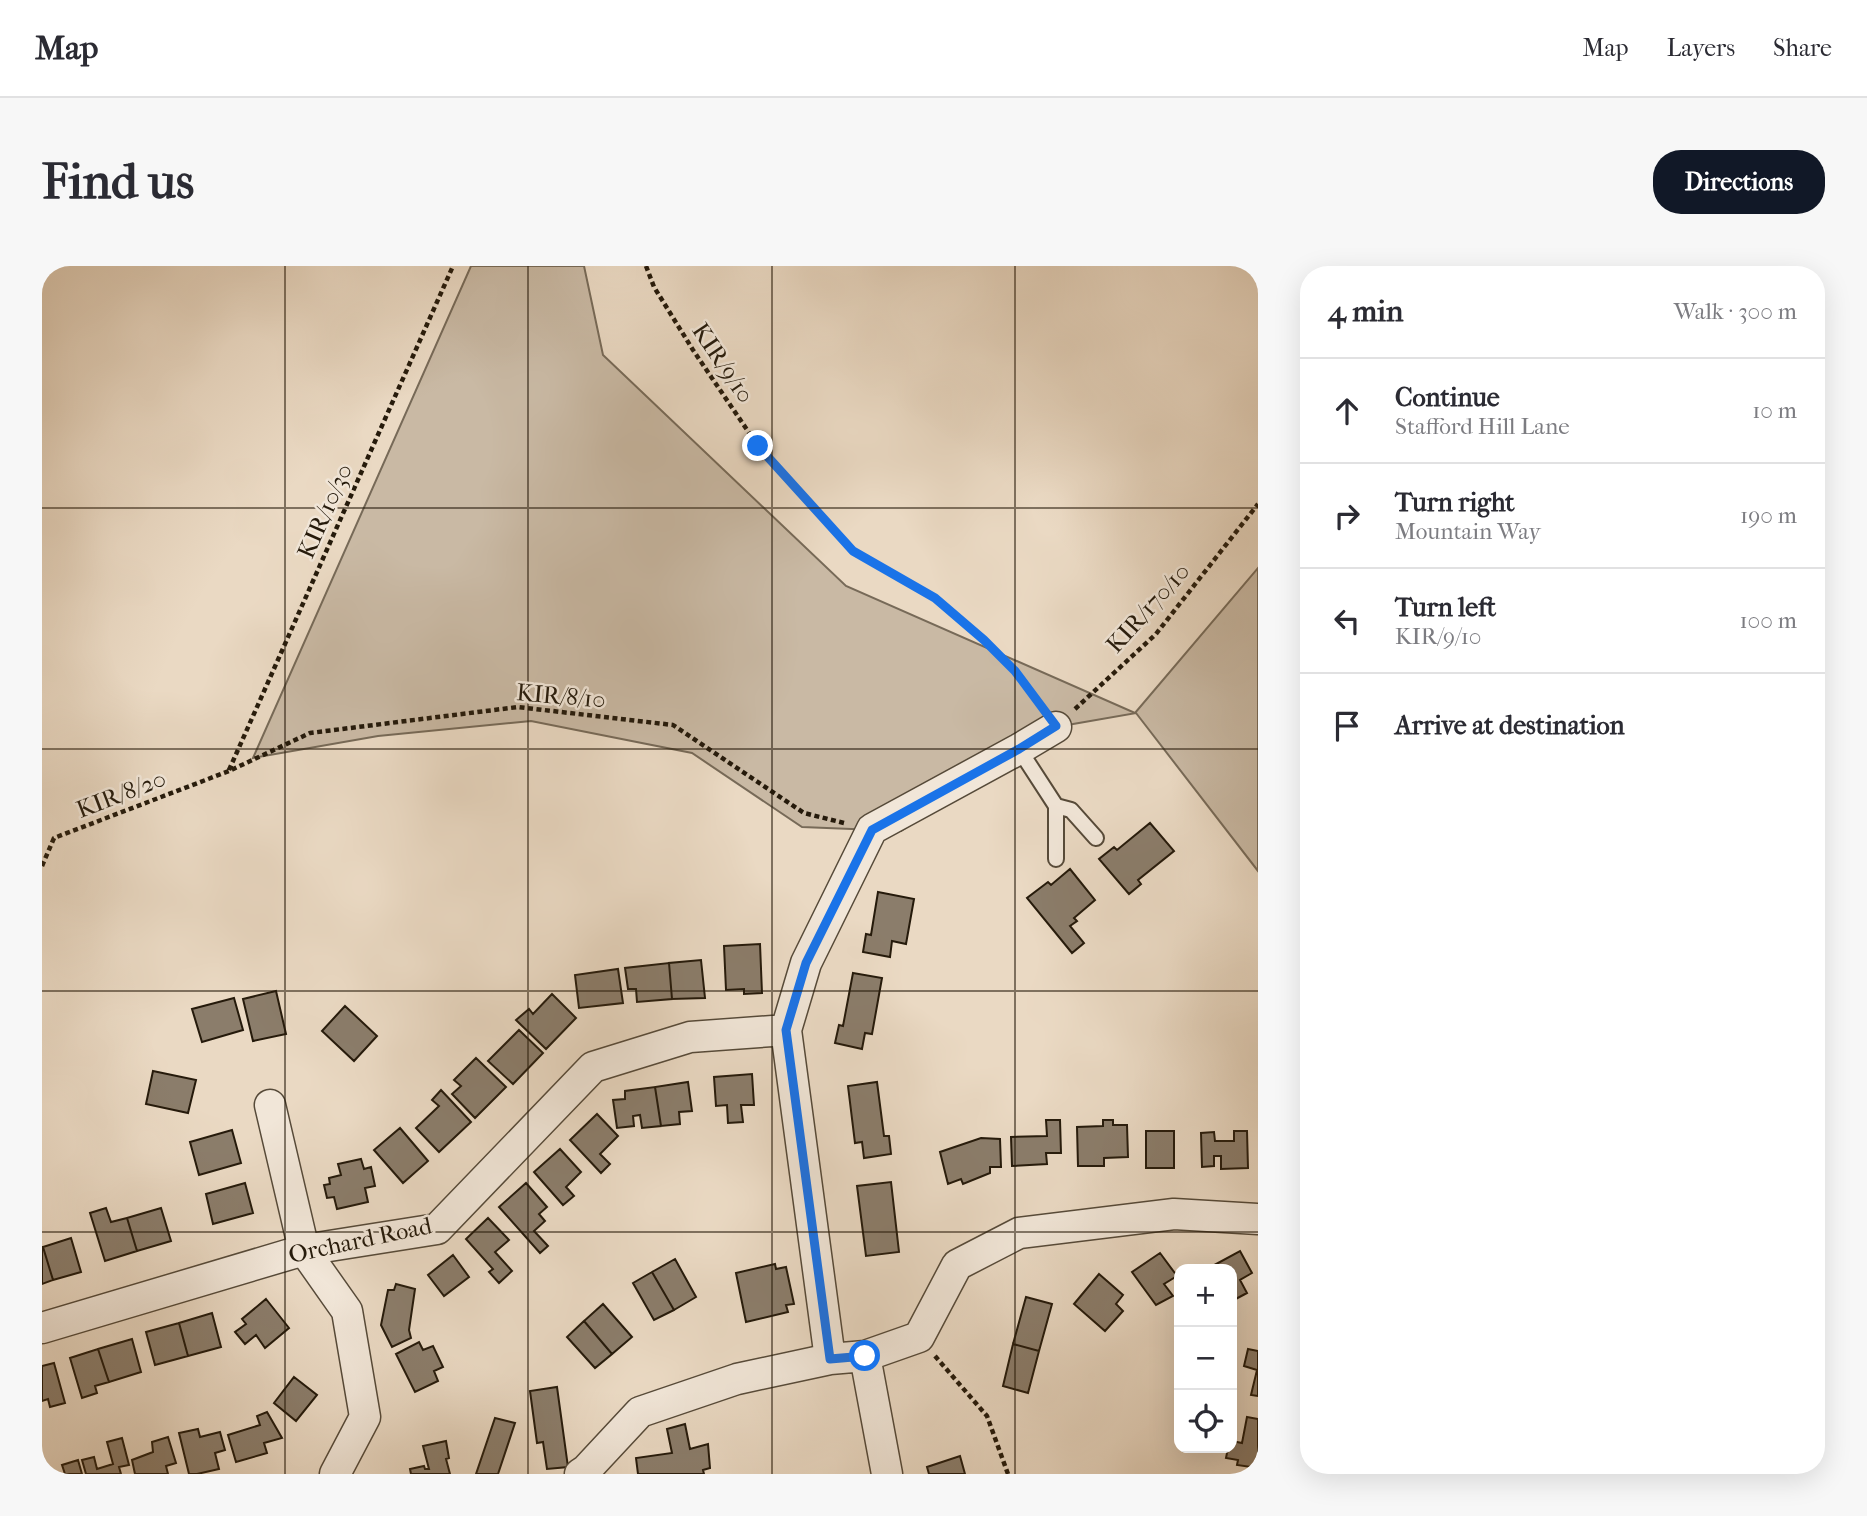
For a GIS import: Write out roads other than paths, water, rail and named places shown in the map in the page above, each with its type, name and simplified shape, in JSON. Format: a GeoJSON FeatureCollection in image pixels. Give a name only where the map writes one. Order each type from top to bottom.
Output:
{"type":"FeatureCollection","features":[{"type":"Feature","properties":{"kind":"street"},"geometry":{"type":"LineString","coordinates":[[830,1359],[786,1030],[806,963],[872,830],[1056,726]]}},
{"type":"Feature","properties":{"kind":"street","name":"Orchard Road"},"geometry":{"type":"LineString","coordinates":[[42,1328],[304,1250],[437,1229],[593,1068],[690,1037],[786,1030]]}},
{"type":"Feature","properties":{"kind":"street"},"geometry":{"type":"LineString","coordinates":[[270,1105],[304,1250],[347,1311],[365,1417],[335,1474]]}},
{"type":"Feature","properties":{"kind":"street"},"geometry":{"type":"LineString","coordinates":[[580,1474],[640,1412],[737,1379],[830,1359],[865,1356],[919,1337],[957,1265],[1019,1233],[1174,1214],[1258,1219]]}},
{"type":"Feature","properties":{"kind":"street"},"geometry":{"type":"LineString","coordinates":[[865,1356],[887,1474]]}},
{"type":"Feature","properties":{"kind":"lane"},"geometry":{"type":"LineString","coordinates":[[1019,749],[1056,806],[1056,859]]}},
{"type":"Feature","properties":{"kind":"lane"},"geometry":{"type":"LineString","coordinates":[[1056,806],[1071,810],[1096,838]]}}]}
